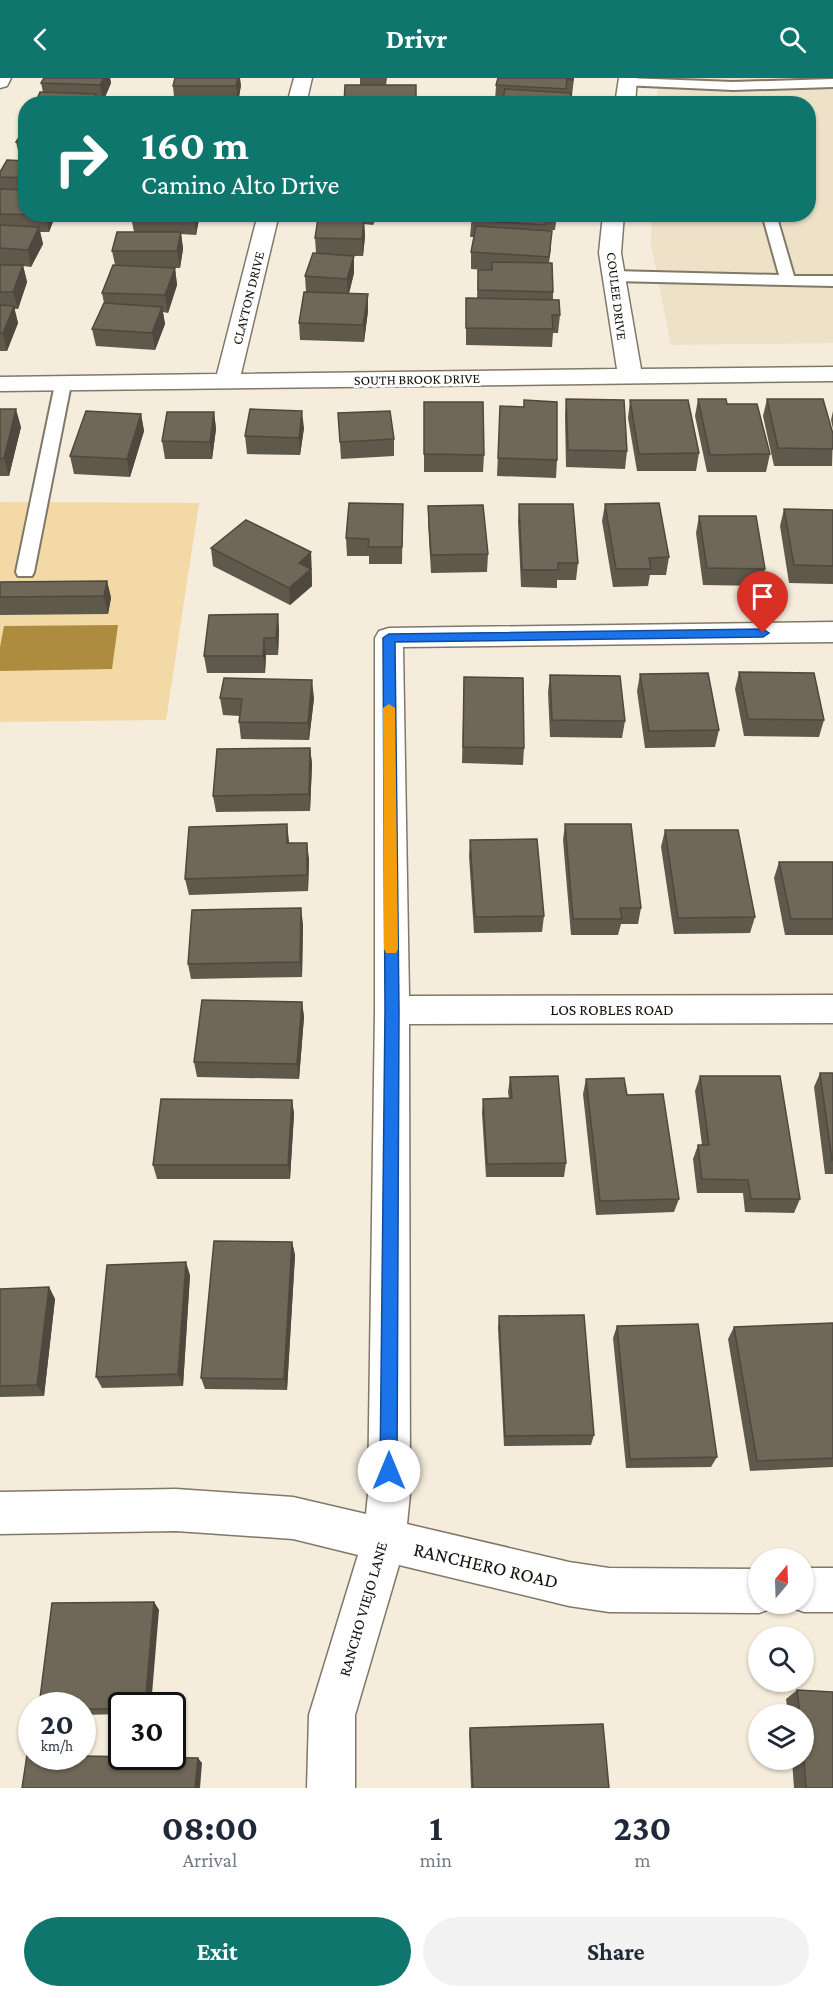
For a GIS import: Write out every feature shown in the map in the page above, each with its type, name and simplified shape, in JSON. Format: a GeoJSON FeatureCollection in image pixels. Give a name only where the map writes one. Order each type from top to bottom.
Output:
{"type":"FeatureCollection","features":[{"type":"Feature","properties":{"kind":"street"},"geometry":{"type":"LineString","coordinates":[[298,96],[303,78]]}},
{"type":"Feature","properties":{"kind":"street"},"geometry":{"type":"LineString","coordinates":[[626,96],[628,80]]}},
{"type":"Feature","properties":{"kind":"street","name":"CLAYTON DRIVE"},"geometry":{"type":"LineString","coordinates":[[227,382],[267,222]]}},
{"type":"Feature","properties":{"kind":"street","name":"COULEE DRIVE"},"geometry":{"type":"LineString","coordinates":[[613,222],[610,253],[631,377]]}},
{"type":"Feature","properties":{"kind":"street","name":"SOUTH BROOK DRIVE"},"geometry":{"type":"LineString","coordinates":[[0,384],[833,374]]}},
{"type":"Feature","properties":{"kind":"street","name":"RANCHO VIEJO LANE"},"geometry":{"type":"LineString","coordinates":[[331,1788],[332,1715],[384,1541],[389,1494],[392,1010],[389,638],[833,632]]}},
{"type":"Feature","properties":{"kind":"street","name":"LOS ROBLES ROAD"},"geometry":{"type":"LineString","coordinates":[[392,1010],[833,1009]]}},
{"type":"Feature","properties":{"kind":"street","name":"RANCHERO ROAD"},"geometry":{"type":"LineString","coordinates":[[0,1513],[176,1510],[293,1518],[569,1584],[609,1590],[748,1591]]}},
{"type":"Feature","properties":{"kind":"street"},"geometry":{"type":"LineString","coordinates":[[814,1590],[833,1590]]}},
{"type":"Feature","properties":{"kind":"lane"},"geometry":{"type":"LineString","coordinates":[[628,80],[733,86],[833,83]]}},
{"type":"Feature","properties":{"kind":"lane"},"geometry":{"type":"LineString","coordinates":[[733,86],[736,96]]}},
{"type":"Feature","properties":{"kind":"lane"},"geometry":{"type":"LineString","coordinates":[[771,222],[788,280]]}},
{"type":"Feature","properties":{"kind":"lane"},"geometry":{"type":"LineString","coordinates":[[613,276],[833,281]]}},
{"type":"Feature","properties":{"kind":"lane"},"geometry":{"type":"LineString","coordinates":[[25,572],[63,384]]}},
{"type":"Feature","properties":{"kind":"shaded area"},"geometry":{"type":"Polygon","coordinates":[[[658,78],[833,78],[833,343],[671,345],[651,244],[652,222],[816,222],[816,96],[657,96],[658,78]]]}},
{"type":"Feature","properties":{"kind":"shaded area"},"geometry":{"type":"Polygon","coordinates":[[[0,502],[199,503],[166,720],[0,722],[0,502]]]}},
{"type":"Feature","properties":{"kind":"shaded area"},"geometry":{"type":"Polygon","coordinates":[[[118,625],[112,669],[0,671],[0,647],[4,626],[118,625]]]}},
{"type":"Feature","properties":{"kind":"building"},"geometry":{"type":"Polygon","coordinates":[[[44,78],[104,78],[100,85],[41,83],[44,78]]]}},
{"type":"Feature","properties":{"kind":"building"},"geometry":{"type":"Polygon","coordinates":[[[175,78],[238,78],[236,86],[173,86],[175,78]]]}},
{"type":"Feature","properties":{"kind":"building"},"geometry":{"type":"Polygon","coordinates":[[[498,78],[573,78],[573,80],[567,79],[566,89],[496,85],[498,78]]]}},
{"type":"Feature","properties":{"kind":"building"},"geometry":{"type":"Polygon","coordinates":[[[345,85],[416,85],[416,96],[344,96],[345,85]]]}},
{"type":"Feature","properties":{"kind":"building"},"geometry":{"type":"Polygon","coordinates":[[[505,89],[571,93],[571,96],[504,96],[505,89]]]}},
{"type":"Feature","properties":{"kind":"building"},"geometry":{"type":"Polygon","coordinates":[[[40,92],[96,94],[95,96],[38,96],[40,92]]]}},
{"type":"Feature","properties":{"kind":"building"},"geometry":{"type":"Polygon","coordinates":[[[7,160],[18,161],[18,178],[0,177],[0,172],[7,160]]]}},
{"type":"Feature","properties":{"kind":"building"},"geometry":{"type":"Polygon","coordinates":[[[0,189],[18,190],[18,214],[0,214],[0,189]]]}},
{"type":"Feature","properties":{"kind":"building"},"geometry":{"type":"Polygon","coordinates":[[[317,222],[364,222],[362,239],[315,238],[317,222]]]}},
{"type":"Feature","properties":{"kind":"building"},"geometry":{"type":"Polygon","coordinates":[[[501,222],[546,222],[545,225],[501,222]]]}},
{"type":"Feature","properties":{"kind":"building"},"geometry":{"type":"Polygon","coordinates":[[[0,225],[39,227],[28,250],[0,248],[0,225]]]}},
{"type":"Feature","properties":{"kind":"building"},"geometry":{"type":"Polygon","coordinates":[[[476,226],[552,231],[549,257],[471,252],[476,226]]]}},
{"type":"Feature","properties":{"kind":"building"},"geometry":{"type":"Polygon","coordinates":[[[117,232],[181,232],[177,251],[112,251],[117,232]]]}},
{"type":"Feature","properties":{"kind":"building"},"geometry":{"type":"Polygon","coordinates":[[[313,253],[354,256],[347,279],[305,276],[313,253]]]}},
{"type":"Feature","properties":{"kind":"building"},"geometry":{"type":"Polygon","coordinates":[[[492,262],[552,263],[553,292],[478,290],[478,270],[492,270],[492,262]]]}},
{"type":"Feature","properties":{"kind":"building"},"geometry":{"type":"Polygon","coordinates":[[[0,265],[23,265],[13,292],[0,292],[0,265]]]}},
{"type":"Feature","properties":{"kind":"building"},"geometry":{"type":"Polygon","coordinates":[[[113,265],[175,268],[165,295],[102,293],[113,265]]]}},
{"type":"Feature","properties":{"kind":"building"},"geometry":{"type":"Polygon","coordinates":[[[304,292],[368,294],[363,325],[299,323],[304,292]]]}},
{"type":"Feature","properties":{"kind":"building"},"geometry":{"type":"Polygon","coordinates":[[[466,298],[559,300],[560,315],[552,315],[553,329],[466,328],[466,298]]]}},
{"type":"Feature","properties":{"kind":"building"},"geometry":{"type":"Polygon","coordinates":[[[104,303],[162,307],[152,333],[92,329],[104,303]]]}},
{"type":"Feature","properties":{"kind":"building"},"geometry":{"type":"Polygon","coordinates":[[[0,305],[14,306],[3,333],[0,333],[0,305]]]}},
{"type":"Feature","properties":{"kind":"building"},"geometry":{"type":"Polygon","coordinates":[[[566,399],[624,400],[627,451],[568,450],[566,399]]]}},
{"type":"Feature","properties":{"kind":"building"},"geometry":{"type":"Polygon","coordinates":[[[698,399],[726,399],[727,404],[757,404],[770,454],[710,455],[698,399]]]}},
{"type":"Feature","properties":{"kind":"building"},"geometry":{"type":"Polygon","coordinates":[[[767,399],[823,399],[833,434],[833,449],[778,448],[767,399]]]}},
{"type":"Feature","properties":{"kind":"building"},"geometry":{"type":"Polygon","coordinates":[[[524,400],[557,402],[557,460],[498,458],[500,406],[524,407],[524,400]]]}},
{"type":"Feature","properties":{"kind":"building"},"geometry":{"type":"Polygon","coordinates":[[[630,400],[688,400],[699,453],[639,454],[630,400]]]}},
{"type":"Feature","properties":{"kind":"building"},"geometry":{"type":"Polygon","coordinates":[[[424,402],[483,402],[484,455],[424,454],[424,402]]]}},
{"type":"Feature","properties":{"kind":"building"},"geometry":{"type":"Polygon","coordinates":[[[0,409],[16,409],[4,458],[0,459],[0,409]]]}},
{"type":"Feature","properties":{"kind":"building"},"geometry":{"type":"Polygon","coordinates":[[[250,409],[302,411],[299,438],[245,436],[250,409]]]}},
{"type":"Feature","properties":{"kind":"building"},"geometry":{"type":"Polygon","coordinates":[[[86,411],[141,414],[127,459],[70,456],[86,411]]]}},
{"type":"Feature","properties":{"kind":"building"},"geometry":{"type":"Polygon","coordinates":[[[390,411],[394,439],[340,442],[338,413],[390,411]]]}},
{"type":"Feature","properties":{"kind":"building"},"geometry":{"type":"Polygon","coordinates":[[[167,412],[214,412],[210,442],[162,441],[167,412]]]}},
{"type":"Feature","properties":{"kind":"building"},"geometry":{"type":"Polygon","coordinates":[[[349,503],[403,504],[402,547],[368,547],[369,539],[346,538],[349,503]]]}},
{"type":"Feature","properties":{"kind":"building"},"geometry":{"type":"Polygon","coordinates":[[[659,503],[669,557],[649,558],[651,569],[616,569],[605,504],[659,503]]]}},
{"type":"Feature","properties":{"kind":"building"},"geometry":{"type":"Polygon","coordinates":[[[519,504],[573,504],[578,563],[558,563],[558,570],[522,570],[519,504]]]}},
{"type":"Feature","properties":{"kind":"building"},"geometry":{"type":"Polygon","coordinates":[[[483,505],[488,554],[431,555],[428,506],[483,505]]]}},
{"type":"Feature","properties":{"kind":"building"},"geometry":{"type":"Polygon","coordinates":[[[784,509],[833,510],[833,566],[794,565],[784,509]]]}},
{"type":"Feature","properties":{"kind":"building"},"geometry":{"type":"Polygon","coordinates":[[[699,516],[756,516],[765,569],[707,568],[699,516]]]}},
{"type":"Feature","properties":{"kind":"building"},"geometry":{"type":"Polygon","coordinates":[[[246,520],[311,552],[299,563],[311,569],[289,588],[211,548],[246,520]]]}},
{"type":"Feature","properties":{"kind":"building"},"geometry":{"type":"Polygon","coordinates":[[[107,581],[104,596],[0,597],[0,582],[107,581]]]}},
{"type":"Feature","properties":{"kind":"building"},"geometry":{"type":"Polygon","coordinates":[[[278,614],[276,638],[264,638],[263,656],[204,656],[209,615],[278,614]]]}},
{"type":"Feature","properties":{"kind":"building"},"geometry":{"type":"Polygon","coordinates":[[[739,672],[814,673],[824,720],[748,719],[739,672]]]}},
{"type":"Feature","properties":{"kind":"building"},"geometry":{"type":"Polygon","coordinates":[[[708,673],[719,730],[649,731],[640,674],[708,673]]]}},
{"type":"Feature","properties":{"kind":"building"},"geometry":{"type":"Polygon","coordinates":[[[550,675],[620,676],[625,721],[552,720],[550,675]]]}},
{"type":"Feature","properties":{"kind":"building"},"geometry":{"type":"Polygon","coordinates":[[[464,677],[523,678],[524,748],[463,747],[464,677]]]}},
{"type":"Feature","properties":{"kind":"building"},"geometry":{"type":"Polygon","coordinates":[[[224,678],[312,680],[308,723],[239,722],[242,699],[220,698],[224,678]]]}},
{"type":"Feature","properties":{"kind":"building"},"geometry":{"type":"Polygon","coordinates":[[[310,748],[309,794],[213,796],[217,749],[310,748]]]}},
{"type":"Feature","properties":{"kind":"building"},"geometry":{"type":"Polygon","coordinates":[[[287,824],[287,843],[307,843],[307,875],[185,879],[189,827],[287,824]]]}},
{"type":"Feature","properties":{"kind":"building"},"geometry":{"type":"Polygon","coordinates":[[[565,824],[631,824],[641,908],[620,908],[622,919],[573,919],[565,824]]]}},
{"type":"Feature","properties":{"kind":"building"},"geometry":{"type":"Polygon","coordinates":[[[665,830],[738,830],[755,917],[678,918],[665,830]]]}},
{"type":"Feature","properties":{"kind":"building"},"geometry":{"type":"Polygon","coordinates":[[[537,839],[544,916],[475,917],[470,840],[537,839]]]}},
{"type":"Feature","properties":{"kind":"building"},"geometry":{"type":"Polygon","coordinates":[[[779,862],[833,862],[833,919],[791,919],[779,862]]]}},
{"type":"Feature","properties":{"kind":"building"},"geometry":{"type":"Polygon","coordinates":[[[301,908],[300,962],[188,964],[192,910],[301,908]]]}},
{"type":"Feature","properties":{"kind":"building"},"geometry":{"type":"Polygon","coordinates":[[[202,1000],[302,1002],[297,1064],[194,1062],[202,1000]]]}},
{"type":"Feature","properties":{"kind":"building"},"geometry":{"type":"Polygon","coordinates":[[[820,1073],[833,1073],[833,1160],[832,1160],[820,1073]]]}},
{"type":"Feature","properties":{"kind":"building"},"geometry":{"type":"Polygon","coordinates":[[[558,1076],[566,1163],[487,1164],[483,1099],[512,1098],[510,1077],[558,1076]]]}},
{"type":"Feature","properties":{"kind":"building"},"geometry":{"type":"Polygon","coordinates":[[[700,1076],[780,1076],[800,1199],[751,1199],[748,1180],[702,1179],[698,1145],[709,1145],[700,1076]]]}},
{"type":"Feature","properties":{"kind":"building"},"geometry":{"type":"Polygon","coordinates":[[[624,1078],[627,1095],[663,1094],[679,1199],[600,1201],[586,1079],[624,1078]]]}},
{"type":"Feature","properties":{"kind":"building"},"geometry":{"type":"Polygon","coordinates":[[[161,1099],[292,1100],[288,1165],[153,1165],[161,1099]]]}},
{"type":"Feature","properties":{"kind":"building"},"geometry":{"type":"Polygon","coordinates":[[[214,1241],[292,1242],[284,1379],[201,1378],[214,1241]]]}},
{"type":"Feature","properties":{"kind":"building"},"geometry":{"type":"Polygon","coordinates":[[[186,1262],[178,1374],[96,1377],[107,1265],[186,1262]]]}},
{"type":"Feature","properties":{"kind":"building"},"geometry":{"type":"Polygon","coordinates":[[[49,1287],[37,1385],[0,1386],[0,1289],[49,1287]]]}},
{"type":"Feature","properties":{"kind":"building"},"geometry":{"type":"Polygon","coordinates":[[[584,1315],[594,1435],[505,1436],[499,1316],[584,1315]]]}},
{"type":"Feature","properties":{"kind":"building"},"geometry":{"type":"Polygon","coordinates":[[[833,1323],[833,1458],[757,1461],[734,1327],[833,1323]]]}},
{"type":"Feature","properties":{"kind":"building"},"geometry":{"type":"Polygon","coordinates":[[[698,1324],[717,1457],[630,1459],[617,1326],[698,1324]]]}},
{"type":"Feature","properties":{"kind":"building"},"geometry":{"type":"Polygon","coordinates":[[[154,1602],[146,1692],[108,1692],[108,1709],[96,1709],[96,1692],[41,1692],[52,1603],[154,1602]]]}},
{"type":"Feature","properties":{"kind":"building"},"geometry":{"type":"Polygon","coordinates":[[[797,1692],[833,1692],[833,1788],[806,1788],[805,1770],[814,1770],[814,1704],[799,1704],[797,1692]]]}},
{"type":"Feature","properties":{"kind":"building"},"geometry":{"type":"Polygon","coordinates":[[[603,1724],[609,1788],[473,1788],[470,1728],[603,1724]]]}},
{"type":"Feature","properties":{"kind":"building"},"geometry":{"type":"Polygon","coordinates":[[[96,1756],[108,1756],[108,1770],[186,1770],[186,1758],[198,1758],[195,1788],[22,1788],[25,1770],[96,1770],[96,1756]]]}},
{"type":"Feature","properties":{"kind":"slow traffic"},"geometry":{"type":"LineString","coordinates":[[389,708],[391,949]]}},
{"type":"Feature","properties":{"kind":"route"},"geometry":{"type":"LineString","coordinates":[[389,1471],[392,1010],[389,638],[763,633]]}}]}
